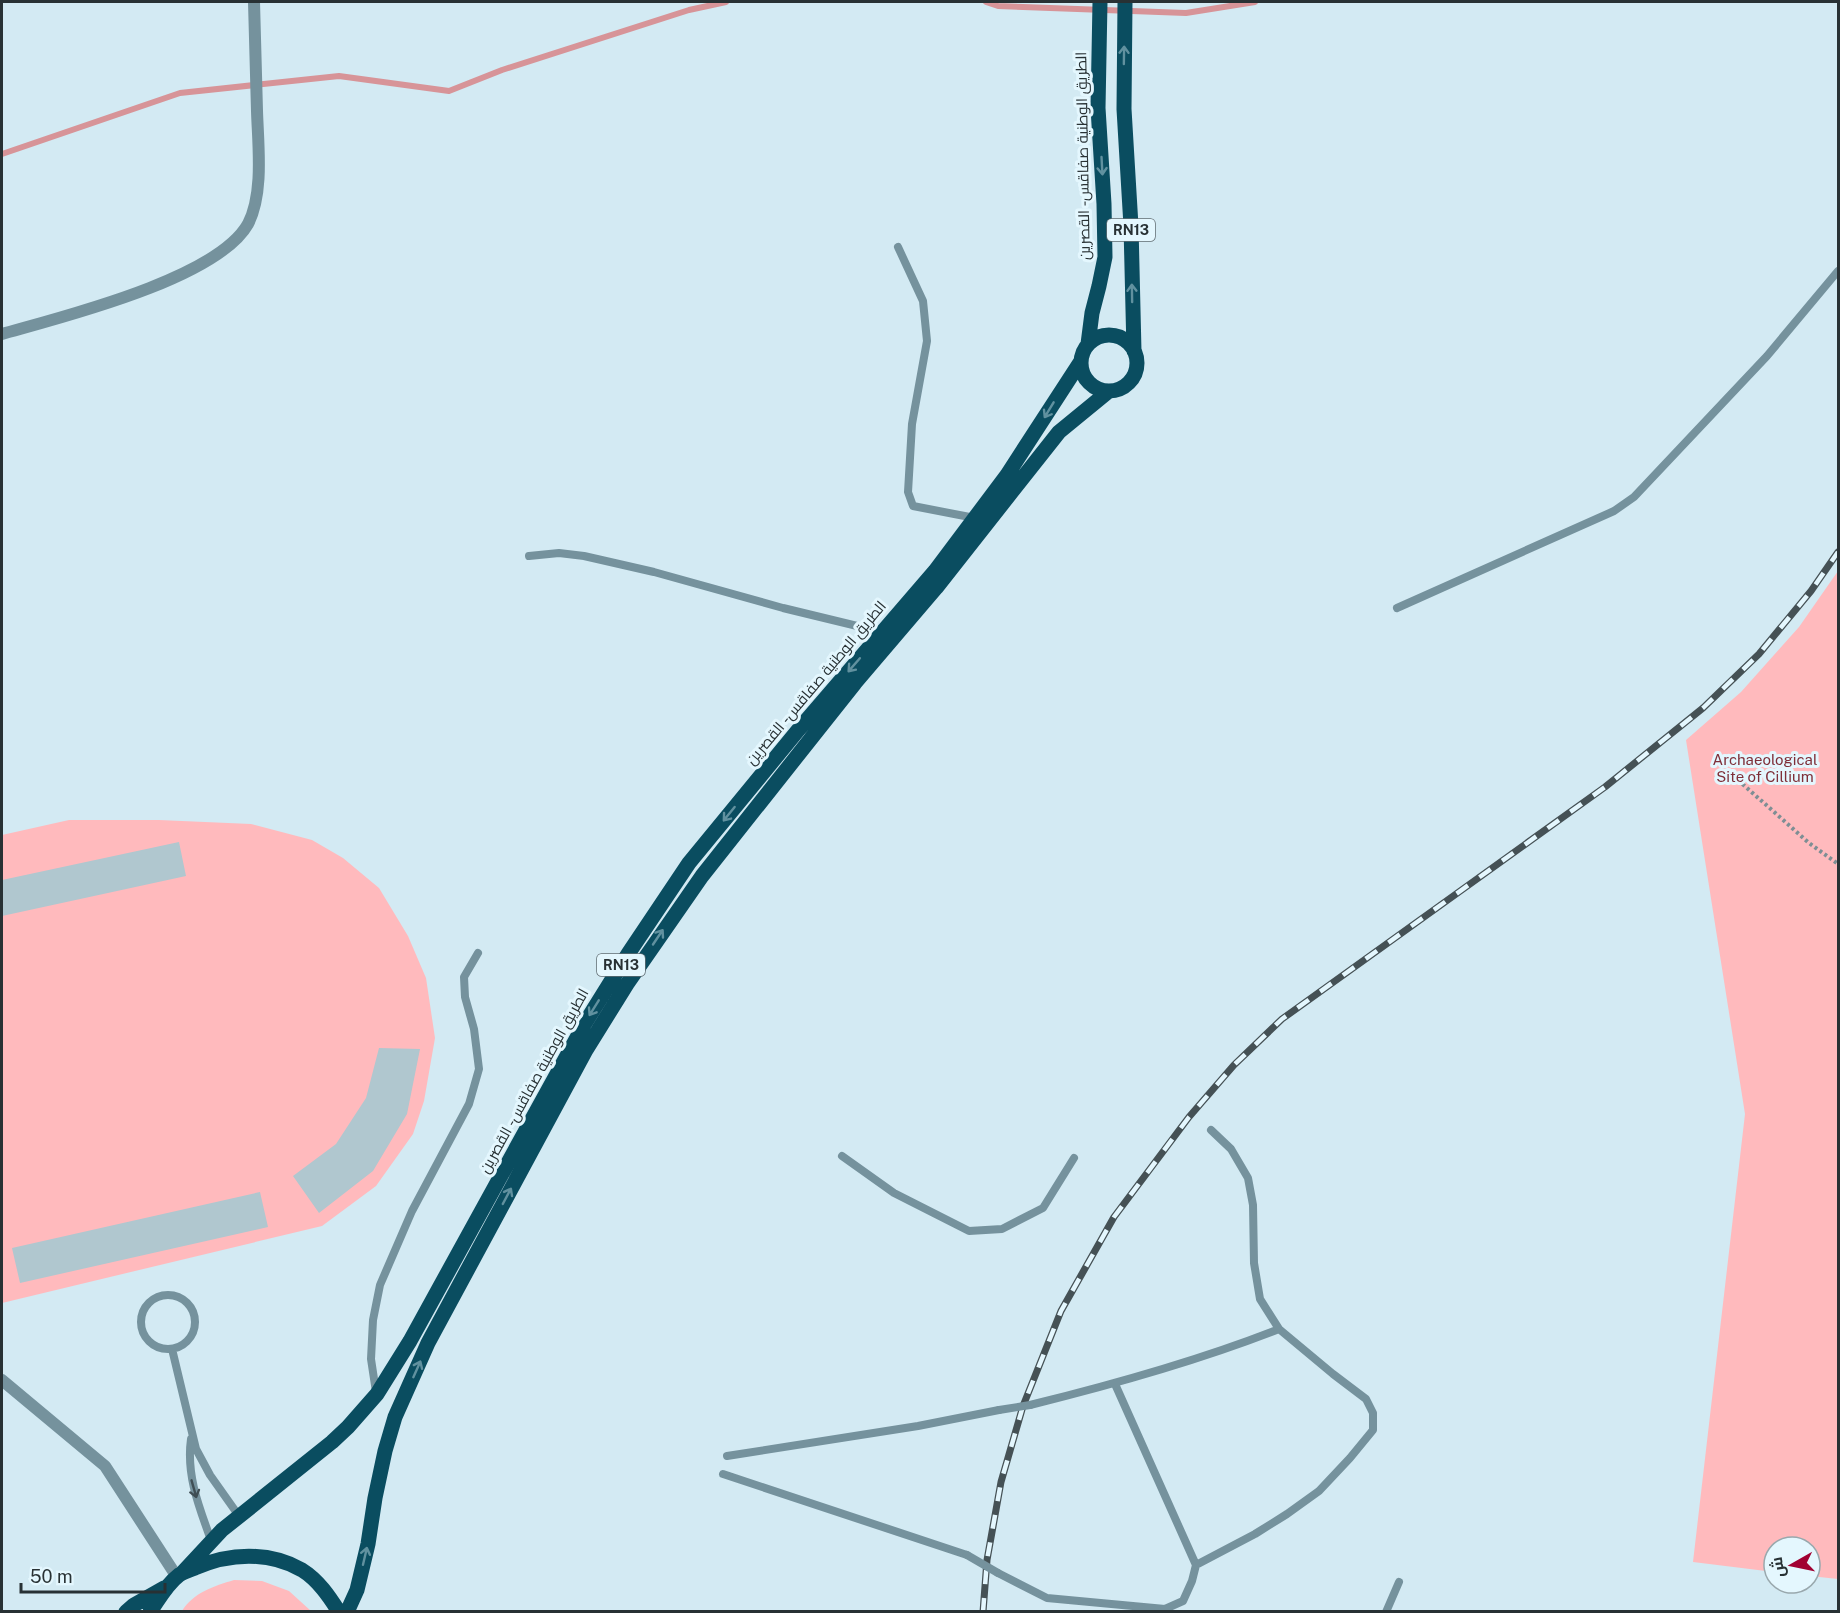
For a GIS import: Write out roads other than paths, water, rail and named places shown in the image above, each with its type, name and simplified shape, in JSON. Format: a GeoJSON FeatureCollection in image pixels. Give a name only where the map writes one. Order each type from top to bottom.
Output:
{"type":"FeatureCollection","features":[{"type":"Feature","properties":{"kind":"main road","name":"الطريق الوطنية صفاقس - القصرين"},"geometry":{"type":"LineString","coordinates":[[1088,344],[1092,312],[1105,257],[1098,108],[1100,2]]}},
{"type":"Feature","properties":{"kind":"main road","name":"RN13"},"geometry":{"type":"LineString","coordinates":[[1110,391],[1126,385],[1136,369],[1137,360],[1134,351],[1131,226],[1124,109],[1125,2]]}},
{"type":"Feature","properties":{"kind":"main road"},"geometry":{"type":"LineString","coordinates":[[1088,344],[1095,338],[1113,335],[1129,344],[1134,351]]}},
{"type":"Feature","properties":{"kind":"main road","name":"RN13"},"geometry":{"type":"LineString","coordinates":[[1081,361],[1088,344]]}},
{"type":"Feature","properties":{"kind":"main road","name":"الطريق الوطنية صفاقس - القصرين"},"geometry":{"type":"LineString","coordinates":[[175,1579],[211,1540],[332,1442],[356,1419],[376,1394],[410,1341],[585,1023],[689,863],[799,729],[935,571],[1007,475],[1081,361]]}},
{"type":"Feature","properties":{"kind":"main road"},"geometry":{"type":"LineString","coordinates":[[1081,361],[1082,370],[1092,386],[1110,391]]}},
{"type":"Feature","properties":{"kind":"main road","name":"الطريق الوطنية صفاقس - القصرين"},"geometry":{"type":"LineString","coordinates":[[348,1611],[357,1590],[385,1451],[395,1417],[428,1343],[586,1050],[627,984],[702,876],[855,683],[936,588],[1059,432],[1110,391]]}},
{"type":"Feature","properties":{"kind":"main road"},"geometry":{"type":"LineString","coordinates":[[126,1611],[175,1579],[211,1561],[243,1555],[275,1559],[303,1571],[327,1592],[339,1611]]}},
{"type":"Feature","properties":{"kind":"main road"},"geometry":{"type":"LineString","coordinates":[[150,1611],[175,1579]]}},
{"type":"Feature","properties":{"kind":"street"},"geometry":{"type":"LineString","coordinates":[[2,334],[103,304],[196,268],[220,253],[239,236],[248,223],[259,181],[254,2]]}},
{"type":"Feature","properties":{"kind":"street"},"geometry":{"type":"LineString","coordinates":[[2,1380],[105,1466],[175,1579]]}},
{"type":"Feature","properties":{"kind":"lane"},"geometry":{"type":"LineString","coordinates":[[898,247],[922,301],[927,342],[912,424],[908,492],[914,506],[975,518]]}},
{"type":"Feature","properties":{"kind":"lane"},"geometry":{"type":"LineString","coordinates":[[1397,608],[1614,511],[1634,497],[1767,356],[1839,271]]}},
{"type":"Feature","properties":{"kind":"lane"},"geometry":{"type":"LineString","coordinates":[[528,556],[559,553],[584,556],[882,632]]}},
{"type":"Feature","properties":{"kind":"lane"},"geometry":{"type":"LineString","coordinates":[[376,1394],[371,1359],[373,1320],[380,1285],[412,1211],[469,1104],[479,1069],[474,1029],[465,997],[464,977],[478,953]]}},
{"type":"Feature","properties":{"kind":"lane"},"geometry":{"type":"LineString","coordinates":[[1196,1565],[1255,1534],[1319,1491],[1373,1430],[1373,1413],[1366,1399],[1279,1329],[1260,1299],[1254,1263],[1253,1205],[1248,1178],[1231,1149],[1211,1130]]}},
{"type":"Feature","properties":{"kind":"lane"},"geometry":{"type":"LineString","coordinates":[[842,1156],[894,1193],[969,1231],[1002,1229],[1043,1208],[1074,1158]]}},
{"type":"Feature","properties":{"kind":"lane"},"geometry":{"type":"LineString","coordinates":[[168,1295],[185,1302],[194,1318],[192,1334],[180,1346],[172,1349],[164,1349],[149,1342],[141,1327],[141,1317],[145,1309],[159,1297],[168,1295]]}},
{"type":"Feature","properties":{"kind":"lane"},"geometry":{"type":"LineString","coordinates":[[727,1456],[918,1426],[1030,1405],[1115,1384],[1235,1346],[1279,1329]]}},
{"type":"Feature","properties":{"kind":"lane"},"geometry":{"type":"LineString","coordinates":[[172,1349],[192,1435],[202,1463],[239,1516]]}},
{"type":"Feature","properties":{"kind":"lane"},"geometry":{"type":"LineString","coordinates":[[723,1474],[967,1555],[998,1574],[1047,1598],[1164,1609],[1183,1601],[1196,1565],[1115,1384]]}},
{"type":"Feature","properties":{"kind":"lane"},"geometry":{"type":"LineString","coordinates":[[192,1435],[189,1452],[191,1481],[211,1540]]}},
{"type":"Feature","properties":{"kind":"lane"},"geometry":{"type":"LineString","coordinates":[[1386,1611],[1399,1582]]}},
{"type":"Feature","properties":{"kind":"waterway"},"geometry":{"type":"LineString","coordinates":[[2,154],[180,93],[339,76],[449,91],[502,70],[689,10],[726,2]]}},
{"type":"Feature","properties":{"kind":"waterway"},"geometry":{"type":"LineString","coordinates":[[986,2],[998,6],[1186,13],[1255,2]]}},
{"type":"Feature","properties":{"kind":"railway"},"geometry":{"type":"LineString","coordinates":[[983,1612],[987,1560],[1001,1482],[1023,1406],[1061,1311],[1114,1217],[1189,1117],[1234,1065],[1282,1019],[1605,787],[1703,708],[1759,654],[1811,591],[1838,552]]}},
{"type":"Feature","properties":{"kind":"park label","name":"Archaeological Site of Cillium"},"geometry":{"type":"Point","coordinates":[1765,768]}}]}
